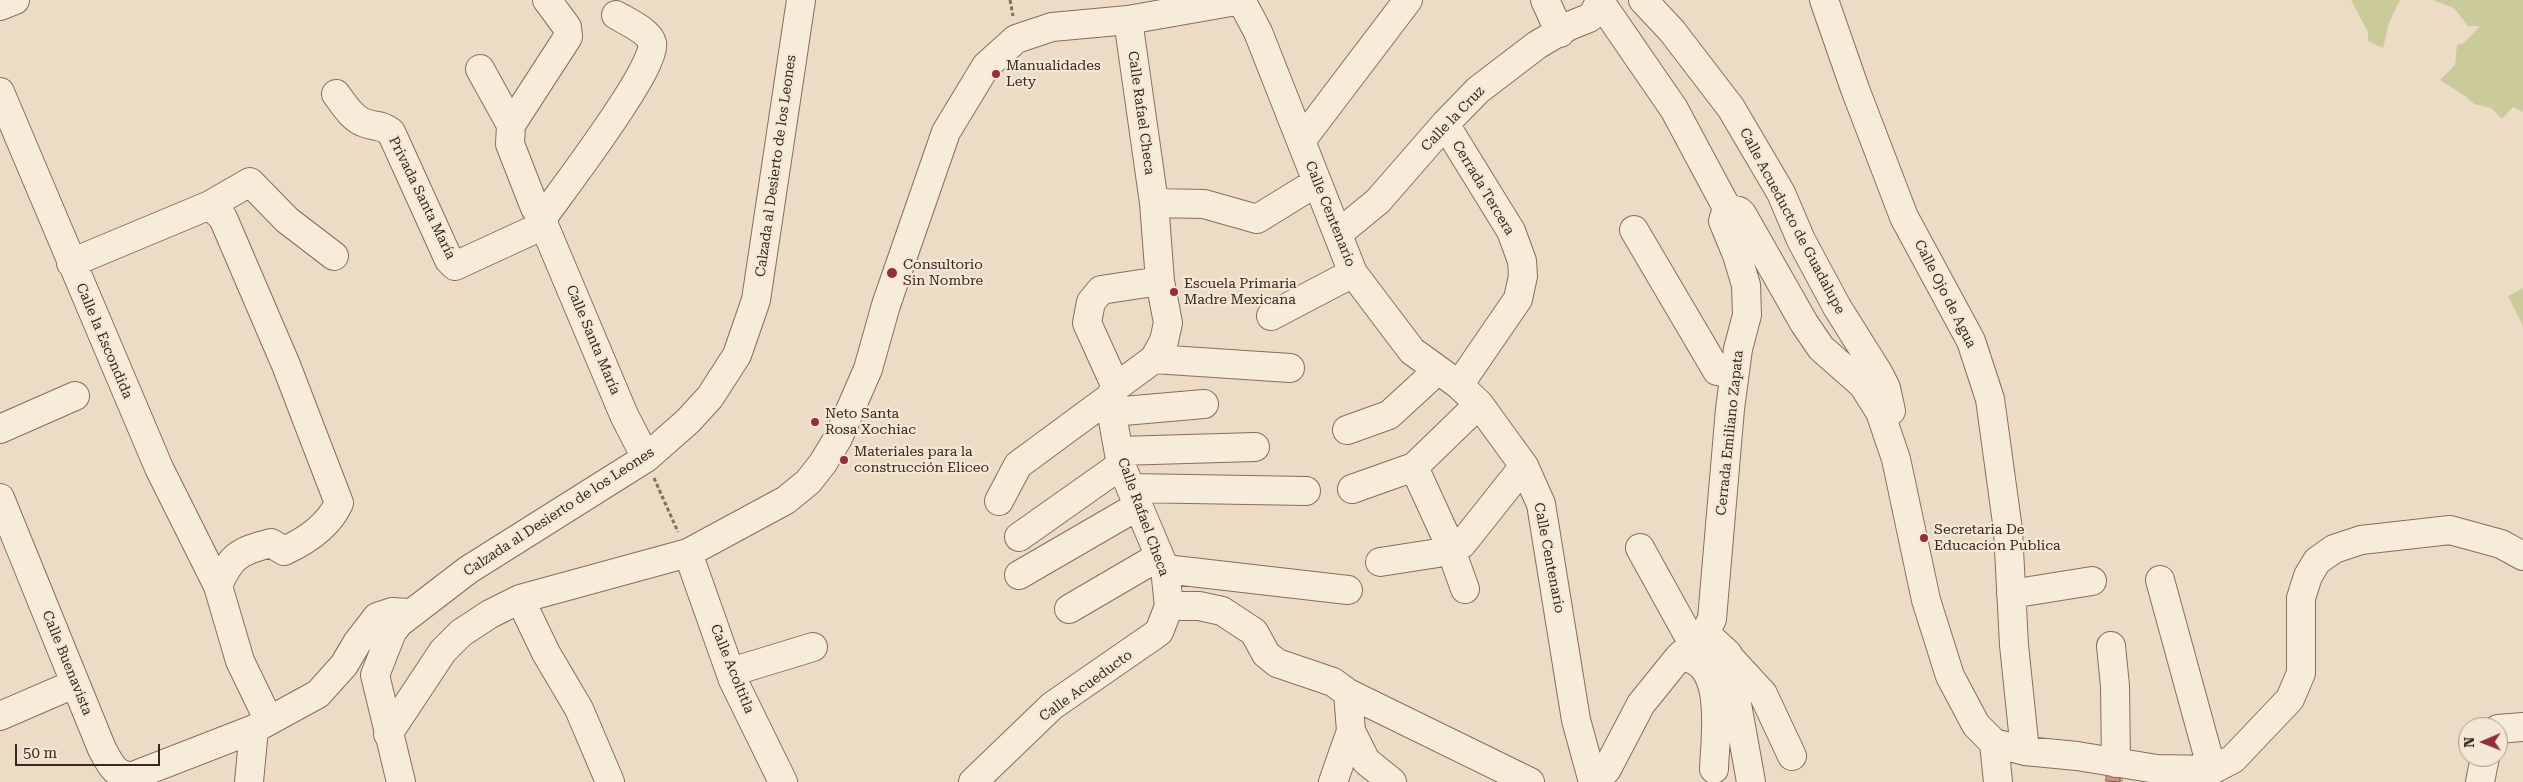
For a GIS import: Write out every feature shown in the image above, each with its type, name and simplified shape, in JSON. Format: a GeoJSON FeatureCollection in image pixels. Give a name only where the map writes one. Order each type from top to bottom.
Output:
{"type":"FeatureCollection","features":[{"type":"Feature","properties":{"kind":"street"},"geometry":{"type":"LineString","coordinates":[[0,6],[15,0]]}},
{"type":"Feature","properties":{"kind":"street"},"geometry":{"type":"LineString","coordinates":[[480,69],[511,125],[568,36],[567,27],[547,0]]}},
{"type":"Feature","properties":{"kind":"street","name":"Calzada al Desierto de los Leones"},"geometry":{"type":"LineString","coordinates":[[401,782],[375,675],[392,632],[409,613],[468,570],[646,458],[688,421],[710,397],[736,355],[756,300],[801,0]]}},
{"type":"Feature","properties":{"kind":"street"},"geometry":{"type":"LineString","coordinates":[[388,734],[443,651],[461,633],[476,623],[520,598],[688,552],[786,500],[808,482],[823,463],[838,438],[868,369],[886,305],[946,132],[986,66],[1016,39],[1052,27],[1128,20],[1242,0]]}},
{"type":"Feature","properties":{"kind":"street","name":"Calle Centenario"},"geometry":{"type":"LineString","coordinates":[[1242,0],[1258,32],[1339,233],[1353,273],[1412,351],[1449,377],[1479,404],[1524,466],[1541,504],[1576,720],[1594,782]]}},
{"type":"Feature","properties":{"kind":"street"},"geometry":{"type":"LineString","coordinates":[[1301,141],[1408,0]]}},
{"type":"Feature","properties":{"kind":"street"},"geometry":{"type":"LineString","coordinates":[[1545,0],[1560,33]]}},
{"type":"Feature","properties":{"kind":"street","name":"Calle Acueducto de Guadalupe"},"geometry":{"type":"LineString","coordinates":[[1643,0],[1672,31],[1732,108],[1780,193],[1801,240],[1837,307],[1886,388],[1892,417],[1887,432]]}},
{"type":"Feature","properties":{"kind":"street","name":"Calle Ojo de Agua"},"geometry":{"type":"LineString","coordinates":[[1824,0],[1855,89],[1904,218],[1971,341],[1990,399],[2008,530],[2014,645],[2025,751]]}},
{"type":"Feature","properties":{"kind":"street"},"geometry":{"type":"LineString","coordinates":[[1600,1],[1674,109],[1727,208],[1739,211],[1742,214],[1804,323],[1821,348],[1863,385],[1880,412],[1896,459],[1926,600],[1950,676],[1976,725],[1994,744],[2025,751],[2077,756],[2157,769],[2212,770],[2233,759],[2290,699],[2301,673],[2301,598],[2308,576],[2317,561],[2334,549],[2361,540],[2450,530],[2501,544],[2523,556]]}},
{"type":"Feature","properties":{"kind":"street","name":"Calle la Cruz"},"geometry":{"type":"LineString","coordinates":[[1339,233],[1378,201],[1445,124],[1478,90],[1537,45],[1569,26],[1589,18],[1600,1]]}},
{"type":"Feature","properties":{"kind":"street"},"geometry":{"type":"LineString","coordinates":[[544,221],[629,97],[653,51],[652,42],[647,35],[616,15]]}},
{"type":"Feature","properties":{"kind":"street","name":"Calle Rafael Checa"},"geometry":{"type":"LineString","coordinates":[[1128,20],[1154,203],[1160,281],[1168,322],[1164,341],[1154,359],[1112,399],[1127,477],[1162,563],[1169,606]]}},
{"type":"Feature","properties":{"kind":"street","name":"Calle la Escondida"},"geometry":{"type":"LineString","coordinates":[[0,92],[71,264],[159,468],[218,586],[240,661],[262,725]]}},
{"type":"Feature","properties":{"kind":"street","name":"Privada Santa María"},"geometry":{"type":"LineString","coordinates":[[336,94],[352,114],[364,123],[381,125],[391,132],[449,260],[456,266],[544,221]]}},
{"type":"Feature","properties":{"kind":"street","name":"Cerrada Tercera"},"geometry":{"type":"LineString","coordinates":[[1347,430],[1390,415],[1449,377],[1518,299],[1522,268],[1511,231],[1445,124]]}},
{"type":"Feature","properties":{"kind":"street","name":"Calle Santa María"},"geometry":{"type":"LineString","coordinates":[[511,125],[510,144],[535,208],[544,221],[624,415],[646,458]]}},
{"type":"Feature","properties":{"kind":"street"},"geometry":{"type":"LineString","coordinates":[[71,264],[210,205],[250,182],[287,220],[334,256]]}},
{"type":"Feature","properties":{"kind":"street"},"geometry":{"type":"LineString","coordinates":[[1154,203],[1204,204],[1257,219],[1317,182]]}},
{"type":"Feature","properties":{"kind":"street"},"geometry":{"type":"LineString","coordinates":[[210,205],[223,218],[286,365],[339,503],[333,517],[298,545],[284,551],[271,543],[234,556],[226,567],[218,586]]}},
{"type":"Feature","properties":{"kind":"street","name":"Cerrada Emiliano Zapata"},"geometry":{"type":"LineString","coordinates":[[1594,782],[1607,769],[1641,704],[1712,619],[1735,366],[1747,315],[1746,285],[1737,254],[1723,221],[1727,208]]}},
{"type":"Feature","properties":{"kind":"street"},"geometry":{"type":"LineString","coordinates":[[1634,230],[1717,371],[1726,372],[1735,366]]}},
{"type":"Feature","properties":{"kind":"street"},"geometry":{"type":"LineString","coordinates":[[1271,316],[1353,273]]}},
{"type":"Feature","properties":{"kind":"street"},"geometry":{"type":"LineString","coordinates":[[1112,399],[1088,323],[1091,302],[1101,290],[1160,281]]}},
{"type":"Feature","properties":{"kind":"street"},"geometry":{"type":"LineString","coordinates":[[1154,359],[1290,368]]}},
{"type":"Feature","properties":{"kind":"street"},"geometry":{"type":"LineString","coordinates":[[0,429],[75,396]]}},
{"type":"Feature","properties":{"kind":"street"},"geometry":{"type":"LineString","coordinates":[[999,501],[1018,465],[1112,399],[1204,404]]}},
{"type":"Feature","properties":{"kind":"street"},"geometry":{"type":"LineString","coordinates":[[1352,489],[1414,467],[1479,404]]}},
{"type":"Feature","properties":{"kind":"street"},"geometry":{"type":"LineString","coordinates":[[1019,537],[1127,477],[1255,447]]}},
{"type":"Feature","properties":{"kind":"street"},"geometry":{"type":"LineString","coordinates":[[1380,562],[1451,550],[1462,544],[1524,466]]}},
{"type":"Feature","properties":{"kind":"street"},"geometry":{"type":"LineString","coordinates":[[1414,467],[1451,550],[1465,589]]}},
{"type":"Feature","properties":{"kind":"street"},"geometry":{"type":"LineString","coordinates":[[1019,575],[1127,477],[1306,491]]}},
{"type":"Feature","properties":{"kind":"street","name":"Calle Buenavista"},"geometry":{"type":"LineString","coordinates":[[0,498],[8,540],[102,749],[115,771],[123,776],[133,776],[262,725]]}},
{"type":"Feature","properties":{"kind":"street"},"geometry":{"type":"LineString","coordinates":[[1640,548],[1692,644],[1689,657],[1700,664],[1711,680],[1716,695],[1714,769]]}},
{"type":"Feature","properties":{"kind":"street","name":"Calle Acoltitla"},"geometry":{"type":"LineString","coordinates":[[688,552],[731,672],[783,782]]}},
{"type":"Feature","properties":{"kind":"street"},"geometry":{"type":"LineString","coordinates":[[1069,609],[1162,563],[1348,590]]}},
{"type":"Feature","properties":{"kind":"street"},"geometry":{"type":"LineString","coordinates":[[2011,594],[2092,580]]}},
{"type":"Feature","properties":{"kind":"street"},"geometry":{"type":"LineString","coordinates":[[2160,580],[2212,770]]}},
{"type":"Feature","properties":{"kind":"street"},"geometry":{"type":"LineString","coordinates":[[520,598],[546,653],[579,709],[610,782]]}},
{"type":"Feature","properties":{"kind":"street"},"geometry":{"type":"LineString","coordinates":[[1169,606],[1198,606],[1222,611],[1254,632],[1266,654],[1277,664],[1333,682],[1348,693],[1530,782]]}},
{"type":"Feature","properties":{"kind":"street","name":"Calle Acueducto"},"geometry":{"type":"LineString","coordinates":[[973,782],[1052,706],[1159,632],[1169,606]]}},
{"type":"Feature","properties":{"kind":"street"},"geometry":{"type":"LineString","coordinates":[[250,782],[262,725],[318,694],[344,665],[357,643],[377,617],[392,612],[409,613]]}},
{"type":"Feature","properties":{"kind":"street"},"geometry":{"type":"LineString","coordinates":[[1692,644],[1728,654],[1763,694],[1792,756]]}},
{"type":"Feature","properties":{"kind":"street"},"geometry":{"type":"LineString","coordinates":[[2111,646],[2115,686],[2116,763]]}},
{"type":"Feature","properties":{"kind":"street"},"geometry":{"type":"LineString","coordinates":[[731,672],[813,647]]}},
{"type":"Feature","properties":{"kind":"street"},"geometry":{"type":"LineString","coordinates":[[1728,654],[1752,782]]}},
{"type":"Feature","properties":{"kind":"street"},"geometry":{"type":"LineString","coordinates":[[0,716],[74,684]]}},
{"type":"Feature","properties":{"kind":"street"},"geometry":{"type":"LineString","coordinates":[[1348,693],[1351,731],[1366,761],[1392,782]]}},
{"type":"Feature","properties":{"kind":"street"},"geometry":{"type":"LineString","coordinates":[[2508,728],[2523,727]]}},
{"type":"Feature","properties":{"kind":"street"},"geometry":{"type":"LineString","coordinates":[[1333,782],[1351,731]]}},
{"type":"Feature","properties":{"kind":"street"},"geometry":{"type":"LineString","coordinates":[[1994,744],[1998,782]]}},
{"type":"Feature","properties":{"kind":"street"},"geometry":{"type":"LineString","coordinates":[[2480,782],[2482,767]]}},
{"type":"Feature","properties":{"kind":"path"},"geometry":{"type":"LineString","coordinates":[[646,458],[661,496],[688,552]]}},
{"type":"Feature","properties":{"kind":"green space"},"geometry":{"type":"Polygon","coordinates":[[[2351,0],[2400,0],[2389,23],[2383,48],[2368,41],[2368,32],[2351,0]]]}},
{"type":"Feature","properties":{"kind":"green space"},"geometry":{"type":"Polygon","coordinates":[[[2432,0],[2523,0],[2523,112],[2513,107],[2502,119],[2491,108],[2474,104],[2440,80],[2455,65],[2457,45],[2464,43],[2480,26],[2468,26],[2454,8],[2432,0]]]}},
{"type":"Feature","properties":{"kind":"green space"},"geometry":{"type":"Polygon","coordinates":[[[2523,288],[2523,326],[2508,296],[2523,288]]]}},
{"type":"Feature","properties":{"kind":"building"},"geometry":{"type":"Polygon","coordinates":[[[2107,771],[2120,772],[2120,782],[2106,781],[2107,771]]]}},
{"type":"Feature","properties":{"kind":"place","name":"Manualidades Lety"},"geometry":{"type":"Point","coordinates":[996,74]}},
{"type":"Feature","properties":{"kind":"place","name":"Consultorio Sin Nombre"},"geometry":{"type":"Point","coordinates":[892,273]}},
{"type":"Feature","properties":{"kind":"place","name":"Escuela Primaria Madre Mexicana"},"geometry":{"type":"Point","coordinates":[1174,292]}},
{"type":"Feature","properties":{"kind":"place","name":"Neto Santa Rosa Xochiac"},"geometry":{"type":"Point","coordinates":[815,422]}},
{"type":"Feature","properties":{"kind":"place","name":"Materiales para la construcción Eliceo"},"geometry":{"type":"Point","coordinates":[844,460]}},
{"type":"Feature","properties":{"kind":"place","name":"Secretaria De Educacion Publica"},"geometry":{"type":"Point","coordinates":[1924,538]}}]}
